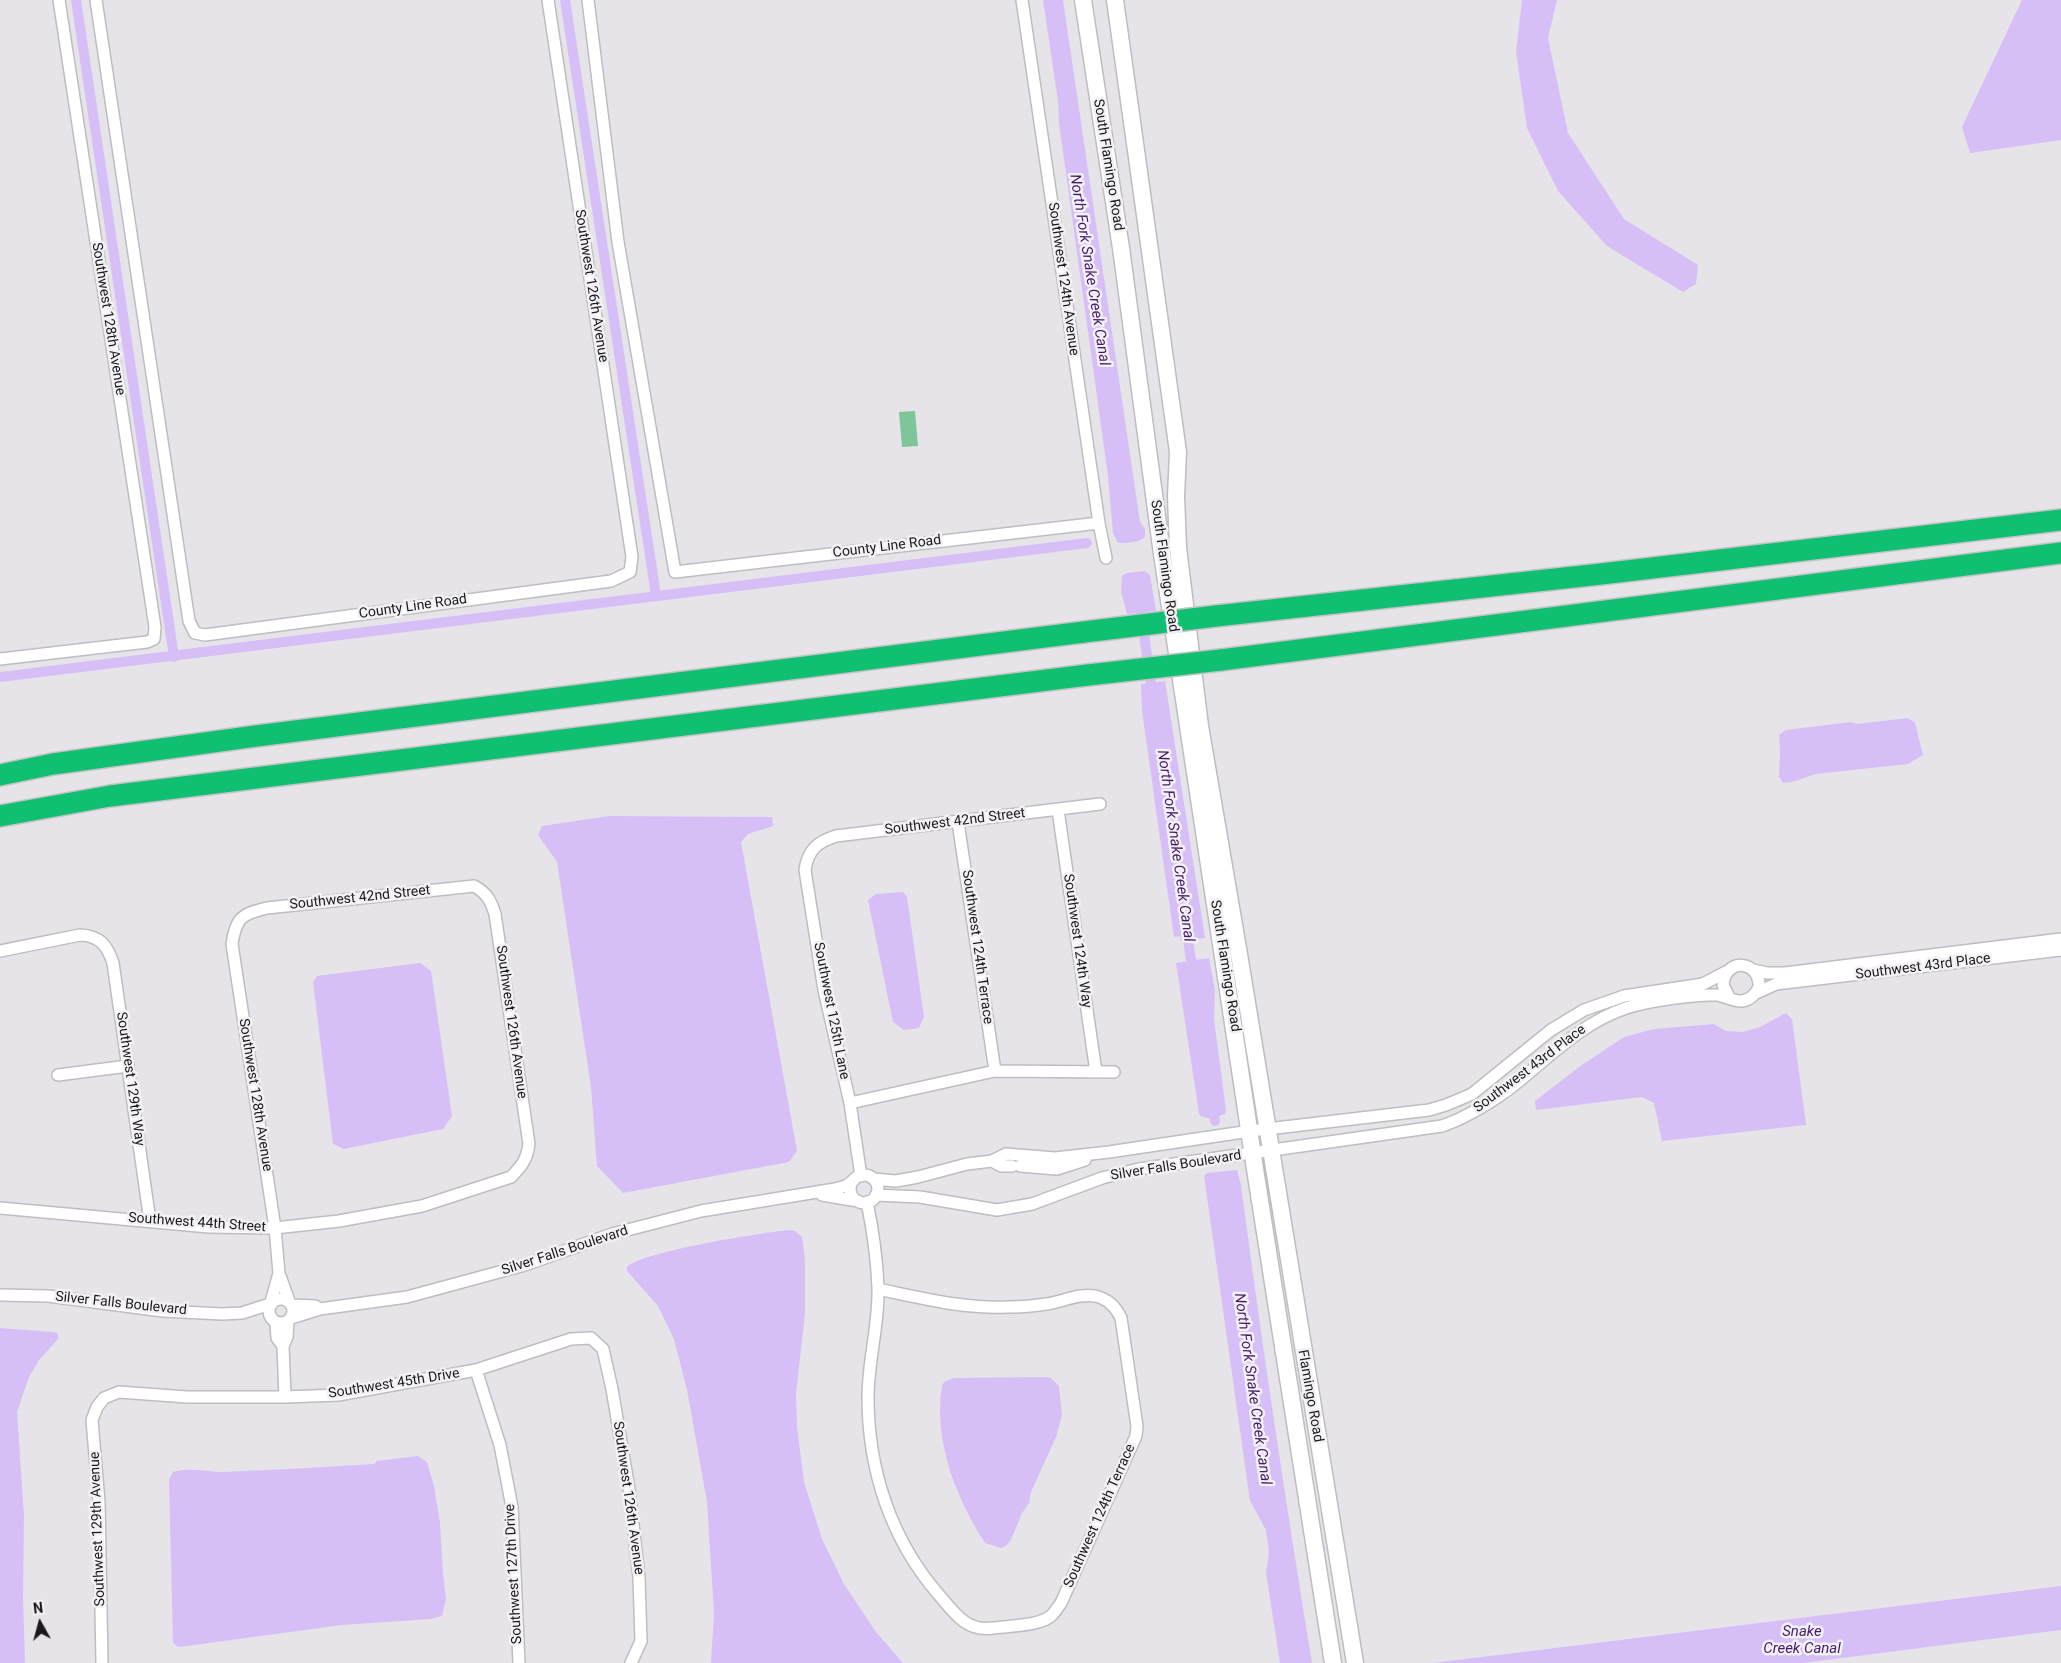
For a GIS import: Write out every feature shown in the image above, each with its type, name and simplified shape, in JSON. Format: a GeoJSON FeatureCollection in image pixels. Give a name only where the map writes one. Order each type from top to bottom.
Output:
{"type":"FeatureCollection","features":[{"type":"Feature","properties":{"kind":"highway"},"geometry":{"type":"LineString","coordinates":[[0,775],[53,764],[246,738],[1084,632],[2061,520]]}},
{"type":"Feature","properties":{"kind":"highway"},"geometry":{"type":"LineString","coordinates":[[0,816],[138,792],[1221,660],[2061,553]]}},
{"type":"Feature","properties":{"kind":"main road","name":"South Flamingo Road"},"geometry":{"type":"LineString","coordinates":[[1083,0],[1121,248],[1162,554],[1250,1131]]}},
{"type":"Feature","properties":{"kind":"main road","name":"South Flamingo Road"},"geometry":{"type":"LineString","coordinates":[[1115,0],[1178,452],[1176,496],[1178,548],[1200,726],[1268,1129]]}},
{"type":"Feature","properties":{"kind":"main road","name":"Flamingo Road"},"geometry":{"type":"LineString","coordinates":[[1268,1129],[1355,1663]]}},
{"type":"Feature","properties":{"kind":"main road","name":"Flamingo Road"},"geometry":{"type":"LineString","coordinates":[[1250,1131],[1333,1663]]}},
{"type":"Feature","properties":{"kind":"street","name":"Southwest 128th Avenue"},"geometry":{"type":"LineString","coordinates":[[0,659],[147,642],[154,639],[153,617],[59,0]]}},
{"type":"Feature","properties":{"kind":"street","name":"County Line Road"},"geometry":{"type":"LineString","coordinates":[[96,0],[189,621],[195,633],[205,635],[611,581],[630,572]]}},
{"type":"Feature","properties":{"kind":"street","name":"Southwest 126th Avenue"},"geometry":{"type":"LineString","coordinates":[[548,0],[632,557],[630,572]]}},
{"type":"Feature","properties":{"kind":"street","name":"County Line Road"},"geometry":{"type":"LineString","coordinates":[[588,0],[618,242],[675,572],[1099,523]]}},
{"type":"Feature","properties":{"kind":"street","name":"Southwest 124th Avenue"},"geometry":{"type":"LineString","coordinates":[[1022,0],[1099,523],[1106,558]]}},
{"type":"Feature","properties":{"kind":"street","name":"Southwest 42nd Street"},"geometry":{"type":"LineString","coordinates":[[814,848],[823,840],[836,836],[1100,804]]}},
{"type":"Feature","properties":{"kind":"street","name":"Southwest 124th Way"},"geometry":{"type":"LineString","coordinates":[[1058,810],[1096,1072]]}},
{"type":"Feature","properties":{"kind":"street","name":"Southwest 124th Terrace"},"geometry":{"type":"LineString","coordinates":[[958,822],[995,1072]]}},
{"type":"Feature","properties":{"kind":"street","name":"Southwest 125th Lane"},"geometry":{"type":"LineString","coordinates":[[814,848],[807,858],[806,870],[824,990],[850,1103],[857,1178]]}},
{"type":"Feature","properties":{"kind":"street","name":"Southwest 42nd Street"},"geometry":{"type":"LineString","coordinates":[[239,919],[249,912],[267,908],[464,886],[474,886],[483,891]]}},
{"type":"Feature","properties":{"kind":"street","name":"Southwest 126th Avenue"},"geometry":{"type":"LineString","coordinates":[[483,891],[491,900],[495,914],[529,1144],[527,1156]]}},
{"type":"Feature","properties":{"kind":"street","name":"Southwest 128th Avenue"},"geometry":{"type":"LineString","coordinates":[[239,919],[234,929],[232,944],[276,1228],[279,1273],[290,1303]]}},
{"type":"Feature","properties":{"kind":"street","name":"Southwest 129th Way"},"geometry":{"type":"LineString","coordinates":[[0,951],[80,935],[92,936],[100,940],[108,948],[113,963],[150,1221]]}},
{"type":"Feature","properties":{"kind":"street","name":"Southwest 43rd Place"},"geometry":{"type":"LineString","coordinates":[[1753,970],[1767,973],[1785,973],[2061,943]]}},
{"type":"Feature","properties":{"kind":"street","name":"Southwest 43rd Place"},"geometry":{"type":"LineString","coordinates":[[1756,993],[1776,984],[2061,943]]}},
{"type":"Feature","properties":{"kind":"street"},"geometry":{"type":"LineString","coordinates":[[1739,965],[1747,966],[1753,970],[1759,981],[1756,993],[1743,1001],[1729,997],[1723,985],[1726,972],[1732,967],[1739,965]]}},
{"type":"Feature","properties":{"kind":"street","name":"Southwest 43rd Place"},"geometry":{"type":"LineString","coordinates":[[1268,1129],[1398,1115],[1446,1105],[1460,1100],[1482,1087],[1567,1019],[1612,999],[1638,993],[1704,984],[1726,972]]}},
{"type":"Feature","properties":{"kind":"street","name":"Southwest 43rd Place"},"geometry":{"type":"LineString","coordinates":[[1271,1150],[1422,1130],[1459,1120],[1505,1092],[1578,1033],[1604,1017],[1635,1006],[1706,995],[1729,997]]}},
{"type":"Feature","properties":{"kind":"street"},"geometry":{"type":"LineString","coordinates":[[1567,1019],[1578,1033]]}},
{"type":"Feature","properties":{"kind":"street"},"geometry":{"type":"LineString","coordinates":[[58,1075],[128,1066]]}},
{"type":"Feature","properties":{"kind":"street"},"geometry":{"type":"LineString","coordinates":[[850,1103],[995,1072],[1114,1072]]}},
{"type":"Feature","properties":{"kind":"street","name":"Silver Falls Boulevard"},"geometry":{"type":"LineString","coordinates":[[874,1179],[896,1181],[974,1163],[992,1161],[1006,1154],[1055,1158],[1268,1129]]}},
{"type":"Feature","properties":{"kind":"street","name":"Silver Falls Boulevard"},"geometry":{"type":"LineString","coordinates":[[876,1194],[920,1197],[997,1210],[1032,1204],[1102,1178],[1139,1169],[1271,1150]]}},
{"type":"Feature","properties":{"kind":"street","name":"Silver Falls Boulevard"},"geometry":{"type":"LineString","coordinates":[[992,1161],[1001,1166],[1057,1169],[1109,1152]]}},
{"type":"Feature","properties":{"kind":"street","name":"Southwest 44th Street"},"geometry":{"type":"LineString","coordinates":[[0,1208],[209,1227],[276,1228],[340,1221],[422,1206],[511,1177],[522,1167],[527,1156]]}},
{"type":"Feature","properties":{"kind":"street"},"geometry":{"type":"LineString","coordinates":[[865,1175],[874,1179],[877,1187],[876,1194],[862,1202],[854,1199],[850,1191],[857,1178],[865,1175]]}},
{"type":"Feature","properties":{"kind":"street","name":"Silver Falls Boulevard"},"geometry":{"type":"LineString","coordinates":[[290,1319],[320,1308],[407,1297],[526,1265],[612,1234],[701,1211],[811,1194],[846,1186],[857,1178]]}},
{"type":"Feature","properties":{"kind":"street","name":"Silver Falls Boulevard"},"geometry":{"type":"LineString","coordinates":[[811,1194],[862,1202]]}},
{"type":"Feature","properties":{"kind":"street"},"geometry":{"type":"LineString","coordinates":[[862,1202],[873,1234],[878,1290]]}},
{"type":"Feature","properties":{"kind":"street","name":"Southwest 128th Avenue"},"geometry":{"type":"LineString","coordinates":[[271,1303],[279,1273]]}},
{"type":"Feature","properties":{"kind":"street","name":"Southwest 124th Terrace"},"geometry":{"type":"LineString","coordinates":[[878,1290],[969,1307],[1047,1304],[1081,1296],[1094,1296],[1106,1300],[1115,1307],[1121,1318],[1137,1426],[1136,1436],[1061,1603],[1052,1616],[1039,1622],[988,1629],[973,1628],[962,1622],[926,1581],[896,1532],[881,1491],[870,1449],[868,1396],[878,1290]]}},
{"type":"Feature","properties":{"kind":"street","name":"Silver Falls Boulevard"},"geometry":{"type":"LineString","coordinates":[[0,1295],[48,1296],[163,1311],[222,1314],[242,1313],[273,1320]]}},
{"type":"Feature","properties":{"kind":"street"},"geometry":{"type":"LineString","coordinates":[[283,1346],[277,1338],[273,1320],[268,1311],[271,1303],[282,1298],[290,1303],[293,1311],[283,1346],[286,1397]]}},
{"type":"Feature","properties":{"kind":"street","name":"Silver Falls Boulevard"},"geometry":{"type":"LineString","coordinates":[[242,1313],[271,1303]]}},
{"type":"Feature","properties":{"kind":"street","name":"Silver Falls Boulevard"},"geometry":{"type":"LineString","coordinates":[[290,1303],[320,1308]]}},
{"type":"Feature","properties":{"kind":"street"},"geometry":{"type":"LineString","coordinates":[[273,1320],[282,1323],[290,1319]]}},
{"type":"Feature","properties":{"kind":"street","name":"Southwest 126th Avenue"},"geometry":{"type":"LineString","coordinates":[[591,1338],[603,1349],[612,1389],[629,1489],[639,1577],[641,1641],[631,1663]]}},
{"type":"Feature","properties":{"kind":"street","name":"Southwest 45th Drive"},"geometry":{"type":"LineString","coordinates":[[104,1398],[119,1392],[188,1397],[338,1395],[476,1370],[571,1339],[591,1338]]}},
{"type":"Feature","properties":{"kind":"street","name":"Southwest 127th Drive"},"geometry":{"type":"LineString","coordinates":[[476,1370],[500,1445],[512,1507],[519,1663]]}},
{"type":"Feature","properties":{"kind":"street","name":"Southwest 129th Avenue"},"geometry":{"type":"LineString","coordinates":[[102,1663],[99,1502],[92,1420],[97,1406],[104,1398]]}},
{"type":"Feature","properties":{"kind":"green space"},"geometry":{"type":"Polygon","coordinates":[[[915,411],[918,446],[902,447],[899,412],[915,411]]]}},
{"type":"Feature","properties":{"kind":"water"},"geometry":{"type":"Polygon","coordinates":[[[1043,0],[1063,0],[1140,522],[1145,529],[1145,537],[1132,542],[1118,543],[1113,533],[1108,476],[1043,0]]]}},
{"type":"Feature","properties":{"kind":"water"},"geometry":{"type":"Polygon","coordinates":[[[1522,0],[1557,0],[1548,38],[1568,133],[1624,219],[1698,265],[1696,284],[1683,292],[1607,246],[1558,191],[1527,128],[1516,52],[1522,0]]]}},
{"type":"Feature","properties":{"kind":"water"},"geometry":{"type":"Polygon","coordinates":[[[2022,0],[2061,0],[2061,140],[1970,153],[1962,127],[2022,0]]]}},
{"type":"Feature","properties":{"kind":"water"},"geometry":{"type":"Polygon","coordinates":[[[1145,571],[1150,575],[1156,611],[1127,614],[1121,591],[1122,576],[1127,573],[1145,571]]]}},
{"type":"Feature","properties":{"kind":"water"},"geometry":{"type":"Polygon","coordinates":[[[1165,681],[1205,938],[1181,941],[1180,936],[1174,937],[1142,711],[1141,684],[1165,681]]]}},
{"type":"Feature","properties":{"kind":"water"},"geometry":{"type":"Polygon","coordinates":[[[1908,718],[1915,723],[1923,755],[1908,764],[1816,774],[1783,783],[1779,777],[1779,735],[1786,730],[1851,722],[1857,724],[1908,718]]]}},
{"type":"Feature","properties":{"kind":"water"},"geometry":{"type":"Polygon","coordinates":[[[609,816],[772,817],[773,826],[748,834],[741,842],[797,1151],[789,1162],[623,1193],[597,1166],[591,1087],[557,862],[538,835],[542,826],[609,816]]]}},
{"type":"Feature","properties":{"kind":"water"},"geometry":{"type":"Polygon","coordinates":[[[903,892],[907,897],[924,1017],[919,1028],[904,1030],[893,1022],[868,900],[876,894],[903,892]]]}},
{"type":"Feature","properties":{"kind":"water"},"geometry":{"type":"Polygon","coordinates":[[[1209,958],[1215,990],[1214,1019],[1226,1110],[1225,1114],[1211,1119],[1200,1116],[1199,1113],[1176,963],[1209,958]]]}},
{"type":"Feature","properties":{"kind":"water"},"geometry":{"type":"Polygon","coordinates":[[[420,963],[431,971],[452,1116],[443,1129],[344,1149],[333,1144],[313,982],[317,976],[420,963]]]}},
{"type":"Feature","properties":{"kind":"water"},"geometry":{"type":"Polygon","coordinates":[[[1786,1013],[1792,1019],[1806,1125],[1662,1141],[1654,1103],[1642,1097],[1536,1110],[1535,1101],[1579,1067],[1624,1037],[1654,1029],[1714,1024],[1726,1031],[1743,1032],[1760,1027],[1786,1013]]]}},
{"type":"Feature","properties":{"kind":"water"},"geometry":{"type":"Polygon","coordinates":[[[1237,1170],[1241,1185],[1257,1305],[1312,1663],[1280,1663],[1266,1573],[1269,1552],[1266,1530],[1250,1501],[1204,1176],[1207,1173],[1237,1170]]]}},
{"type":"Feature","properties":{"kind":"water"},"geometry":{"type":"Polygon","coordinates":[[[790,1230],[795,1231],[802,1237],[805,1259],[805,1313],[796,1394],[797,1427],[804,1482],[822,1539],[844,1584],[876,1632],[903,1663],[711,1663],[714,1614],[707,1502],[687,1390],[674,1339],[658,1306],[627,1271],[627,1267],[654,1255],[678,1249],[790,1230]]]}},
{"type":"Feature","properties":{"kind":"water"},"geometry":{"type":"Polygon","coordinates":[[[0,1328],[53,1332],[57,1333],[59,1338],[39,1360],[29,1377],[17,1412],[24,1516],[23,1597],[25,1663],[0,1663],[0,1328]]]}},
{"type":"Feature","properties":{"kind":"water"},"geometry":{"type":"Polygon","coordinates":[[[954,1378],[1051,1378],[1059,1386],[1062,1415],[1056,1437],[1031,1492],[1029,1503],[1022,1513],[1011,1540],[1006,1546],[1001,1548],[985,1543],[974,1526],[949,1468],[941,1427],[940,1406],[942,1386],[944,1382],[954,1378]]]}},
{"type":"Feature","properties":{"kind":"water"},"geometry":{"type":"Polygon","coordinates":[[[418,1456],[427,1462],[434,1486],[440,1523],[446,1599],[442,1616],[431,1619],[342,1625],[179,1647],[173,1643],[169,1480],[173,1472],[191,1470],[223,1472],[374,1464],[377,1461],[418,1456]]]}},
{"type":"Feature","properties":{"kind":"water","name":"Snake Creek Canal"},"geometry":{"type":"Polygon","coordinates":[[[2061,1586],[2061,1630],[1803,1663],[1433,1663],[2061,1586]]]}},
{"type":"Feature","properties":{"kind":"waterway"},"geometry":{"type":"LineString","coordinates":[[76,0],[174,657]]}},
{"type":"Feature","properties":{"kind":"waterway"},"geometry":{"type":"LineString","coordinates":[[565,0],[656,595]]}},
{"type":"Feature","properties":{"kind":"waterway"},"geometry":{"type":"LineString","coordinates":[[0,677],[1087,543]]}},
{"type":"Feature","properties":{"kind":"waterway","name":"North Fork Snake Creek Canal"},"geometry":{"type":"LineString","coordinates":[[1139,600],[1153,697]]}},
{"type":"Feature","properties":{"kind":"waterway","name":"North Fork Snake Creek Canal"},"geometry":{"type":"LineString","coordinates":[[1186,926],[1193,974]]}},
{"type":"Feature","properties":{"kind":"waterway","name":"North Fork Snake Creek Canal"},"geometry":{"type":"LineString","coordinates":[[1213,1104],[1215,1121]]}}]}
